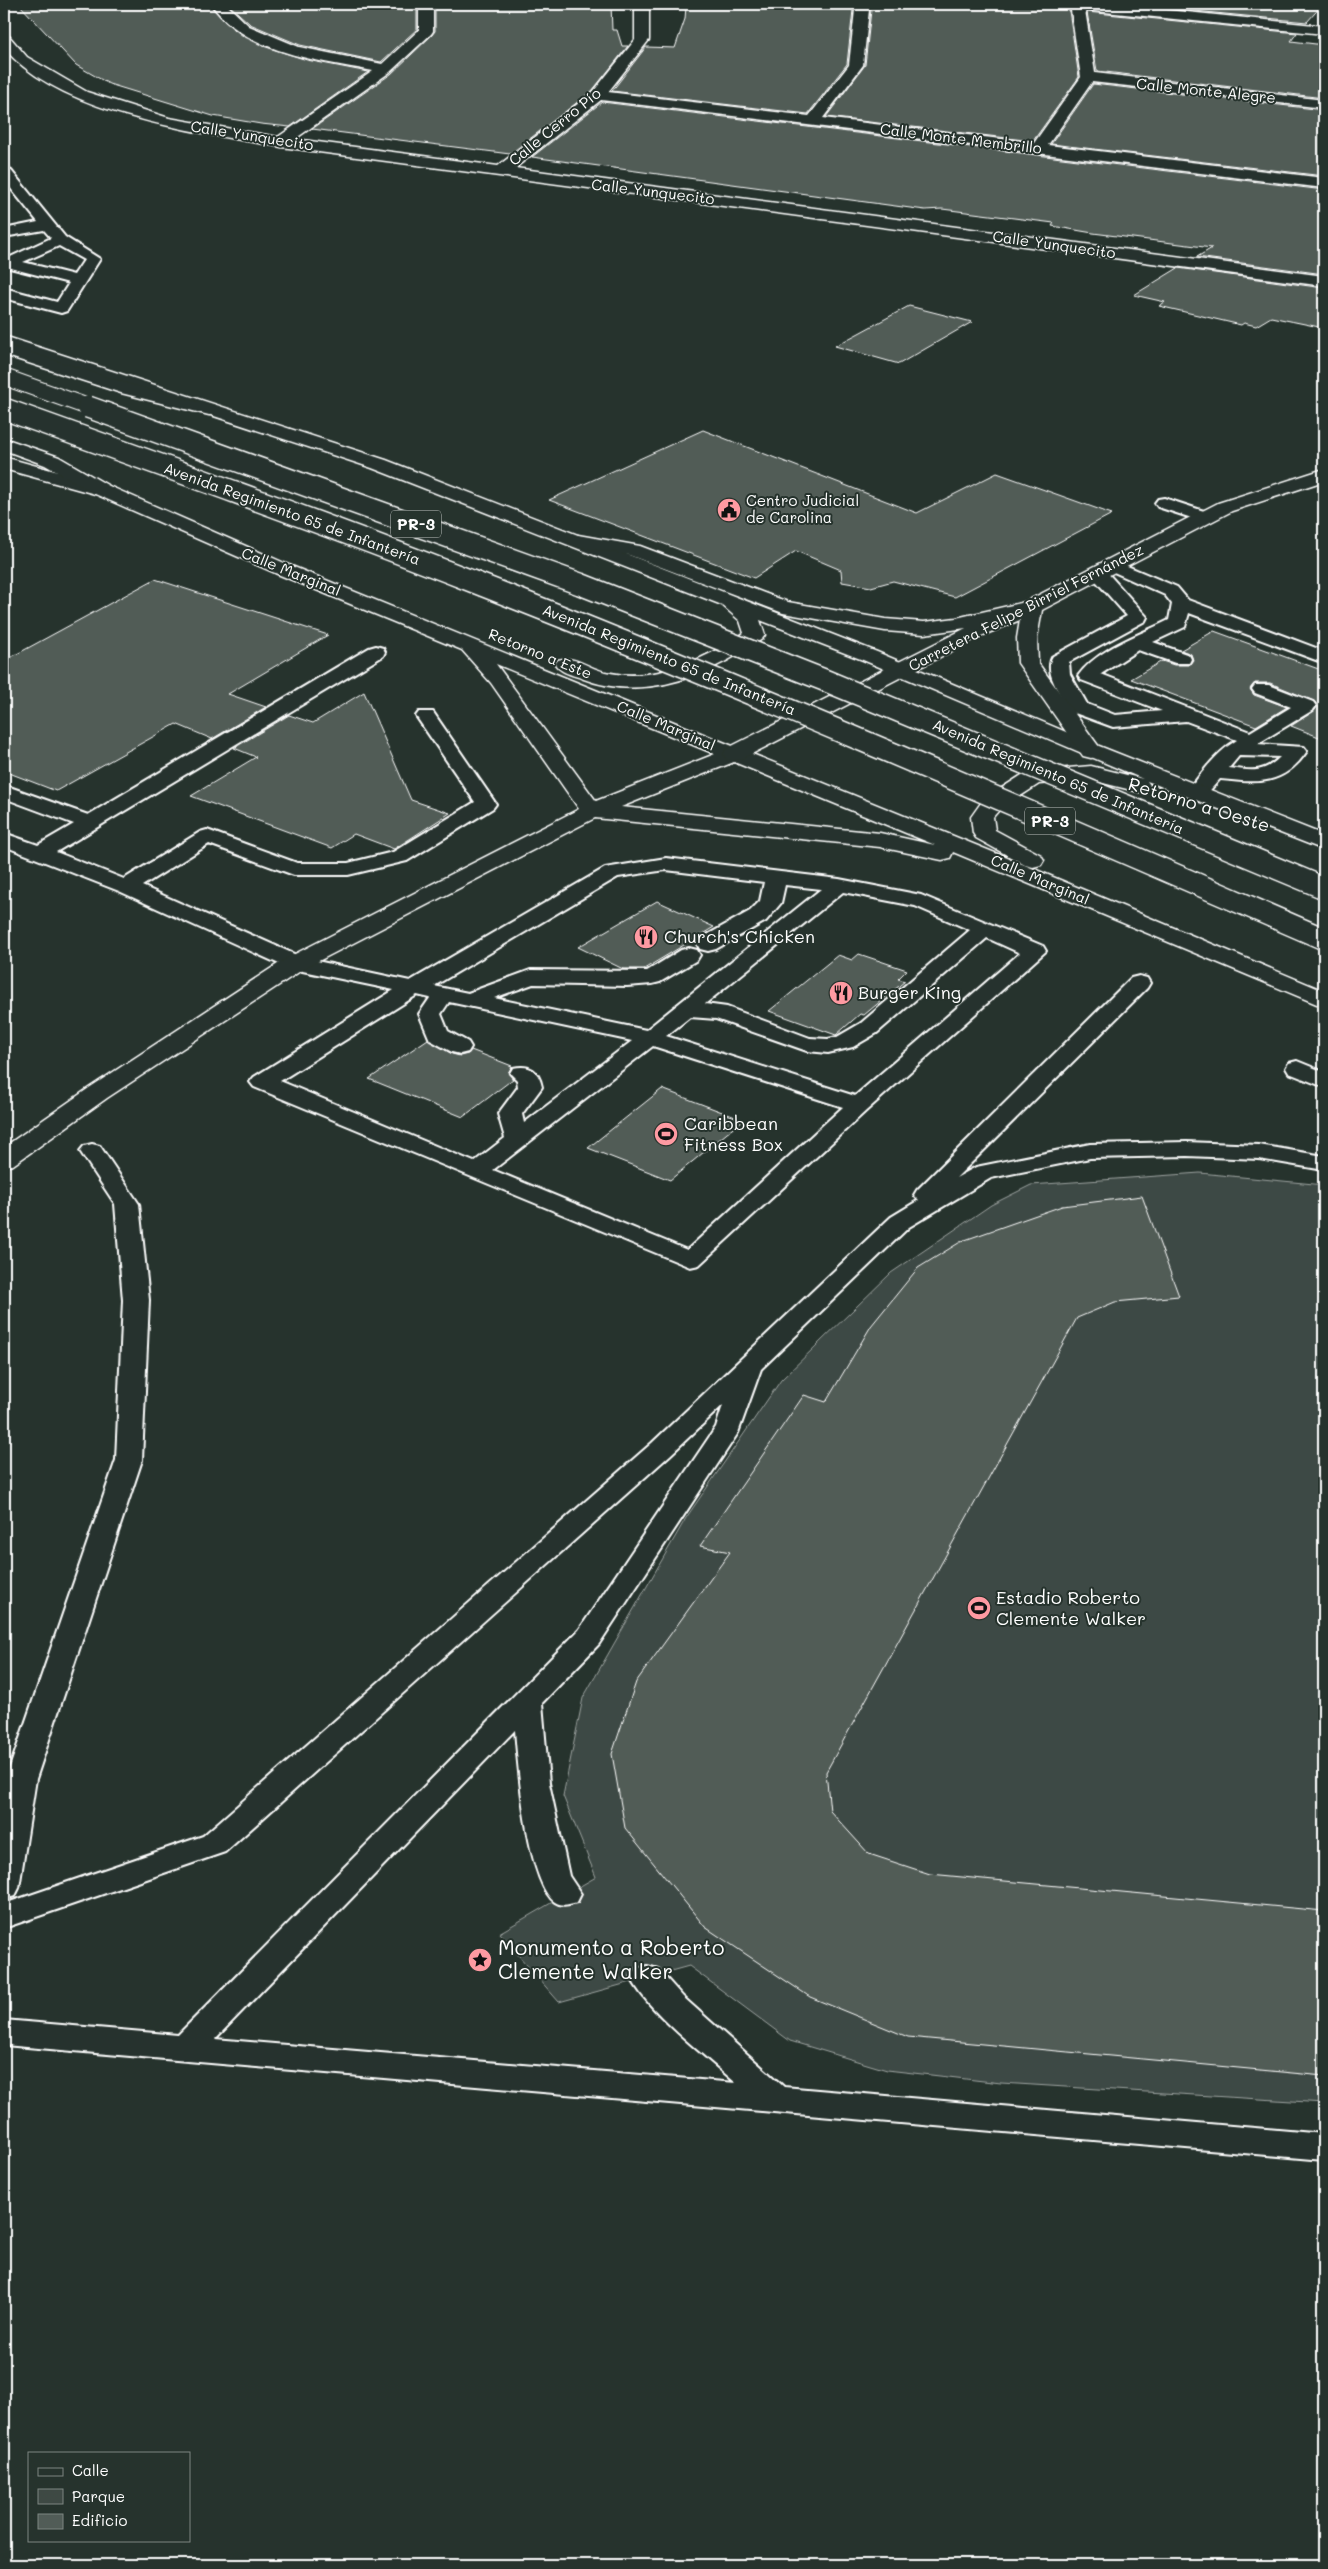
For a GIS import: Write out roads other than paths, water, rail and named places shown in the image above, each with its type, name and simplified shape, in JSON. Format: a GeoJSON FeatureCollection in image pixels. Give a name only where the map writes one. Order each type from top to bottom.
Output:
{"type":"FeatureCollection","features":[{"type":"Feature","properties":{"kind":"street"},"geometry":{"type":"LineString","coordinates":[[218,4],[244,29],[296,51],[385,69]]}},
{"type":"Feature","properties":{"kind":"street"},"geometry":{"type":"LineString","coordinates":[[281,142],[385,69],[426,31],[426,4]]}},
{"type":"Feature","properties":{"kind":"street","name":"Calle Cerro Pío"},"geometry":{"type":"LineString","coordinates":[[501,172],[598,95],[642,40],[642,4]]}},
{"type":"Feature","properties":{"kind":"street"},"geometry":{"type":"LineString","coordinates":[[813,121],[856,65],[862,10],[859,4]]}},
{"type":"Feature","properties":{"kind":"street"},"geometry":{"type":"LineString","coordinates":[[1038,149],[1088,77],[1077,4],[1324,30]]}},
{"type":"Feature","properties":{"kind":"street","name":"Calle Yunquecito"},"geometry":{"type":"LineString","coordinates":[[4,39],[22,60],[82,95],[166,122],[281,142],[1324,281]]}},
{"type":"Feature","properties":{"kind":"street","name":"Calle Monte Alegre"},"geometry":{"type":"LineString","coordinates":[[1088,77],[1324,104]]}},
{"type":"Feature","properties":{"kind":"street","name":"Calle Monte Membrillo"},"geometry":{"type":"LineString","coordinates":[[598,95],[1324,182]]}},
{"type":"Feature","properties":{"kind":"street"},"geometry":{"type":"LineString","coordinates":[[4,341],[209,410],[379,464],[728,600],[901,670],[1091,751],[1321,841]]}},
{"type":"Feature","properties":{"kind":"street"},"geometry":{"type":"LineString","coordinates":[[4,349],[127,389],[209,410]]}},
{"type":"Feature","properties":{"kind":"street","name":"Avenida Regimiento 65 de Infantería"},"geometry":{"type":"LineString","coordinates":[[4,377],[580,584],[824,680],[1324,888]]}},
{"type":"Feature","properties":{"kind":"street","name":"Avenida Regimiento 65 de Infantería"},"geometry":{"type":"LineString","coordinates":[[4,409],[264,502],[546,610],[785,707],[1324,939]]}},
{"type":"Feature","properties":{"kind":"street"},"geometry":{"type":"LineString","coordinates":[[4,444],[52,461],[102,490]]}},
{"type":"Feature","properties":{"kind":"street","name":"Calle Marginal"},"geometry":{"type":"LineString","coordinates":[[4,463],[102,490],[274,565],[1014,869],[1324,1000]]}},
{"type":"Feature","properties":{"kind":"street","name":"Carretera Felipe Birriel Fernández"},"geometry":{"type":"LineString","coordinates":[[4,1159],[98,1093],[296,963],[592,810],[734,754],[974,632],[1032,607],[1225,507],[1324,475]]}},
{"type":"Feature","properties":{"kind":"street"},"geometry":{"type":"LineString","coordinates":[[578,541],[633,550],[783,607],[885,625],[924,628],[948,625],[1032,607],[1026,638],[1028,663],[1091,751]]}},
{"type":"Feature","properties":{"kind":"street","name":"Retorno a Este"},"geometry":{"type":"LineString","coordinates":[[545,655],[599,678],[633,681],[662,678],[709,663],[734,650],[755,635],[749,619],[728,600]]}},
{"type":"Feature","properties":{"kind":"street","name":"Retorno a Este"},"geometry":{"type":"LineString","coordinates":[[364,602],[454,618],[518,644]]}},
{"type":"Feature","properties":{"kind":"street"},"geometry":{"type":"LineString","coordinates":[[465,642],[498,679],[592,810],[880,840],[1014,869]]}},
{"type":"Feature","properties":{"kind":"street","name":"Retorno a Oeste"},"geometry":{"type":"LineString","coordinates":[[1271,978],[1196,932],[1132,900],[1017,853],[984,833],[982,817],[991,805],[1033,778],[1090,773],[1132,783],[1215,813],[1321,841]]}},
{"type":"Feature","properties":{"kind":"lane"},"geometry":{"type":"LineString","coordinates":[[4,171],[60,240],[92,259],[61,308],[4,293]]}},
{"type":"Feature","properties":{"kind":"lane"},"geometry":{"type":"LineString","coordinates":[[4,233],[48,225]]}},
{"type":"Feature","properties":{"kind":"lane"},"geometry":{"type":"LineString","coordinates":[[6,264],[60,240]]}},
{"type":"Feature","properties":{"kind":"lane"},"geometry":{"type":"LineString","coordinates":[[6,264],[78,282]]}},
{"type":"Feature","properties":{"kind":"lane"},"geometry":{"type":"LineString","coordinates":[[1164,503],[1204,517]]}},
{"type":"Feature","properties":{"kind":"lane"},"geometry":{"type":"LineString","coordinates":[[1105,569],[1171,591],[1181,604],[1324,657]]}},
{"type":"Feature","properties":{"kind":"lane"},"geometry":{"type":"LineString","coordinates":[[1105,569],[1138,616],[1060,660],[1060,674],[1079,708],[1113,721],[1180,706]]}},
{"type":"Feature","properties":{"kind":"lane"},"geometry":{"type":"LineString","coordinates":[[1181,604],[1178,622],[1138,643],[1094,670],[1088,676],[1125,684],[1180,706],[1252,739]]}},
{"type":"Feature","properties":{"kind":"lane"},"geometry":{"type":"LineString","coordinates":[[1138,643],[1169,659]]}},
{"type":"Feature","properties":{"kind":"lane"},"geometry":{"type":"LineString","coordinates":[[40,853],[376,652]]}},
{"type":"Feature","properties":{"kind":"lane"},"geometry":{"type":"LineString","coordinates":[[1197,793],[1234,750],[1306,706],[1262,689]]}},
{"type":"Feature","properties":{"kind":"lane"},"geometry":{"type":"LineString","coordinates":[[126,887],[207,836],[294,869],[348,870],[400,857],[486,804],[426,716]]}},
{"type":"Feature","properties":{"kind":"lane"},"geometry":{"type":"LineString","coordinates":[[1297,751],[1295,742],[1308,733]]}},
{"type":"Feature","properties":{"kind":"lane"},"geometry":{"type":"LineString","coordinates":[[1234,750],[1297,751]]}},
{"type":"Feature","properties":{"kind":"lane"},"geometry":{"type":"LineString","coordinates":[[1214,772],[1254,777],[1276,772],[1297,751]]}},
{"type":"Feature","properties":{"kind":"lane"},"geometry":{"type":"LineString","coordinates":[[4,791],[90,823]]}},
{"type":"Feature","properties":{"kind":"lane"},"geometry":{"type":"LineString","coordinates":[[4,839],[126,887],[296,963],[650,1038],[859,1105]]}},
{"type":"Feature","properties":{"kind":"lane"},"geometry":{"type":"LineString","coordinates":[[666,864],[839,885],[921,901],[1036,952],[859,1105],[690,1260],[262,1082],[412,989],[612,872],[666,864]]}},
{"type":"Feature","properties":{"kind":"lane"},"geometry":{"type":"LineString","coordinates":[[708,944],[758,916],[770,903],[776,878]]}},
{"type":"Feature","properties":{"kind":"lane"},"geometry":{"type":"LineString","coordinates":[[476,1172],[650,1038],[839,885]]}},
{"type":"Feature","properties":{"kind":"lane"},"geometry":{"type":"LineString","coordinates":[[685,1010],[719,1012],[807,1044],[828,1046],[845,1042],[869,1028],[985,929]]}},
{"type":"Feature","properties":{"kind":"lane"},"geometry":{"type":"LineString","coordinates":[[469,1000],[531,977],[626,979],[652,977],[689,955]]}},
{"type":"Feature","properties":{"kind":"lane"},"geometry":{"type":"LineString","coordinates":[[4,1916],[214,1844],[653,1456],[900,1222],[1139,983]]}},
{"type":"Feature","properties":{"kind":"lane"},"geometry":{"type":"LineString","coordinates":[[443,995],[430,1014],[438,1035],[460,1047]]}},
{"type":"Feature","properties":{"kind":"lane"},"geometry":{"type":"LineString","coordinates":[[1297,1068],[1324,1080]]}},
{"type":"Feature","properties":{"kind":"lane"},"geometry":{"type":"LineString","coordinates":[[517,1140],[510,1114],[530,1087],[528,1076],[521,1073]]}},
{"type":"Feature","properties":{"kind":"lane"},"geometry":{"type":"LineString","coordinates":[[900,1222],[984,1172],[1090,1151],[1187,1149],[1259,1152],[1324,1163]]}},
{"type":"Feature","properties":{"kind":"lane"},"geometry":{"type":"LineString","coordinates":[[4,1888],[12,1786],[129,1460],[136,1300],[127,1204],[92,1151]]}},
{"type":"Feature","properties":{"kind":"lane"},"geometry":{"type":"LineString","coordinates":[[186,2048],[589,1637],[729,1427],[749,1365]]}},
{"type":"Feature","properties":{"kind":"lane"},"geometry":{"type":"LineString","coordinates":[[527,1700],[534,1783],[554,1879],[566,1894]]}},
{"type":"Feature","properties":{"kind":"lane"},"geometry":{"type":"LineString","coordinates":[[647,1978],[672,2006],[775,2099]]}},
{"type":"Feature","properties":{"kind":"lane"},"geometry":{"type":"LineString","coordinates":[[4,2033],[1324,2147]]}},
{"type":"Feature","properties":{"kind":"place","name":"Centro Judicial de Carolina"},"geometry":{"type":"Point","coordinates":[729,510]}},
{"type":"Feature","properties":{"kind":"place","name":"Church's Chicken"},"geometry":{"type":"Point","coordinates":[646,937]}},
{"type":"Feature","properties":{"kind":"place","name":"Burger King"},"geometry":{"type":"Point","coordinates":[841,993]}},
{"type":"Feature","properties":{"kind":"place","name":"Caribbean Fitness Box"},"geometry":{"type":"Point","coordinates":[666,1134]}},
{"type":"Feature","properties":{"kind":"place","name":"Estadio Roberto Clemente Walker"},"geometry":{"type":"Point","coordinates":[979,1608]}},
{"type":"Feature","properties":{"kind":"place","name":"Monumento a Roberto Clemente Walker"},"geometry":{"type":"Point","coordinates":[480,1960]}}]}
